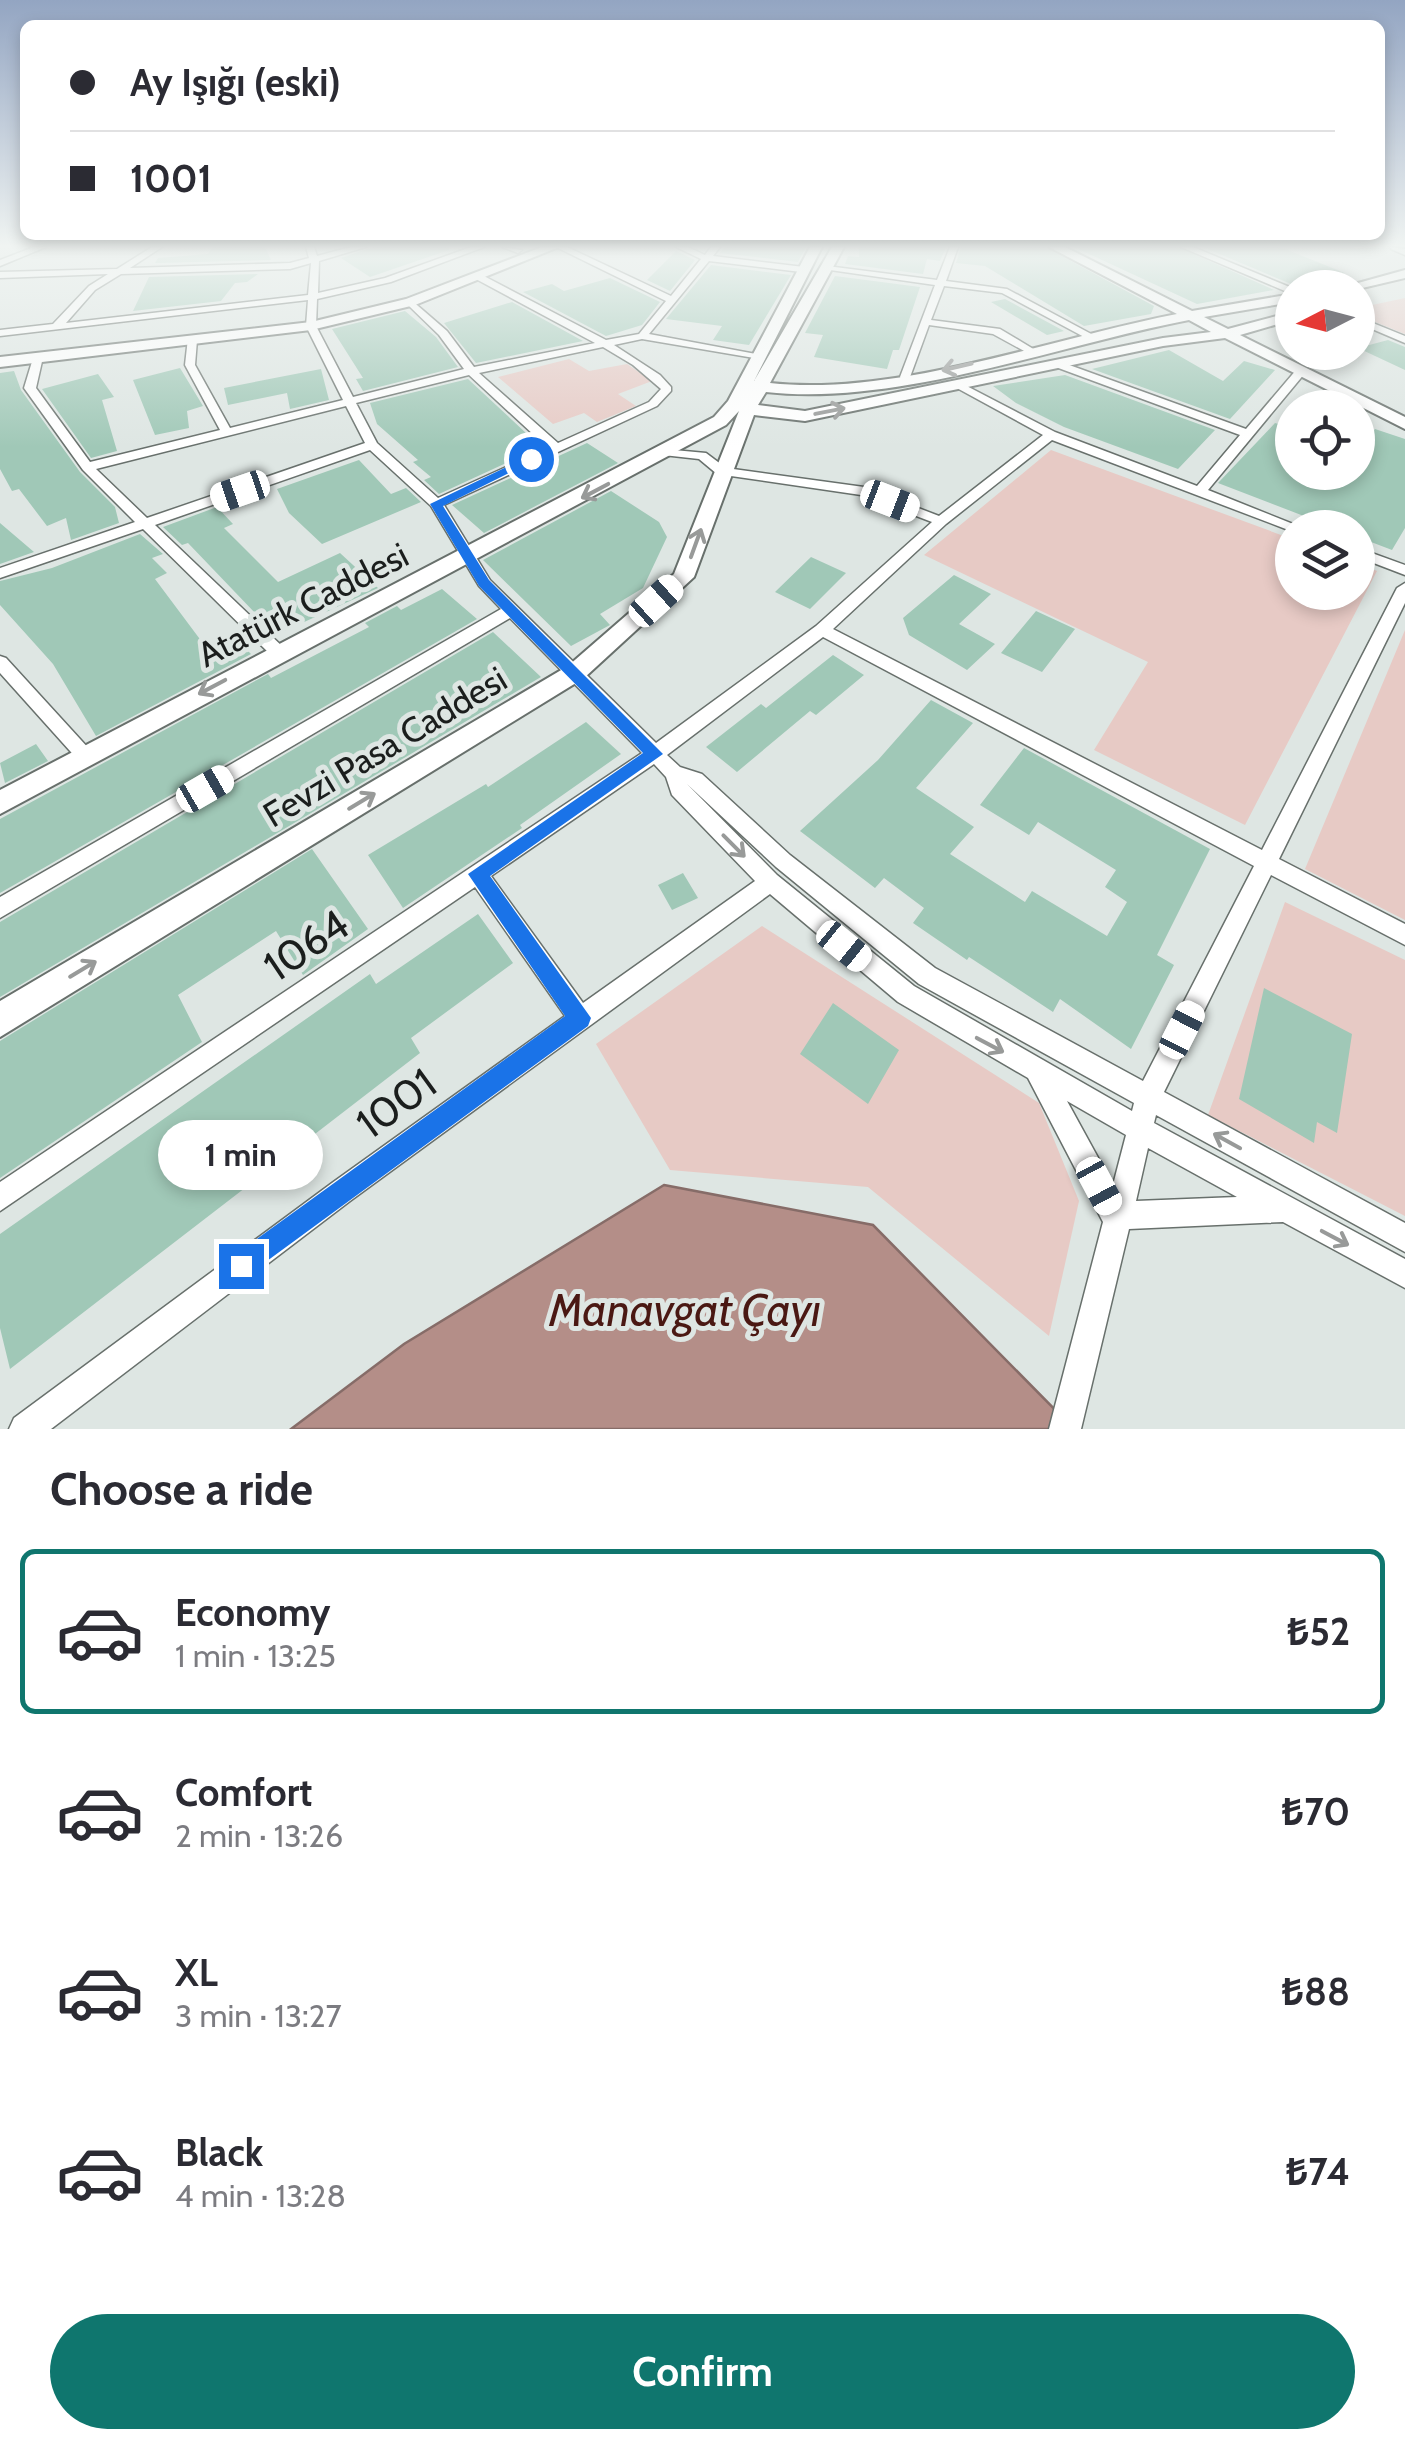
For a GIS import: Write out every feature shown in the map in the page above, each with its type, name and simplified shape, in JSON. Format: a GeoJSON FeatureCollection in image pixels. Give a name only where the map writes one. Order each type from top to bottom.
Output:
{"type":"FeatureCollection","features":[{"type":"Feature","properties":{"kind":"street"},"geometry":{"type":"LineString","coordinates":[[56,327],[68,314]]}},
{"type":"Feature","properties":{"kind":"street"},"geometry":{"type":"LineString","coordinates":[[0,333],[174,314]]}},
{"type":"Feature","properties":{"kind":"street"},"geometry":{"type":"LineString","coordinates":[[313,314],[312,320],[372,445],[436,504],[484,583],[674,772],[695,778],[783,861],[896,956],[954,992],[1405,1238]]}},
{"type":"Feature","properties":{"kind":"street"},"geometry":{"type":"LineString","coordinates":[[0,353],[312,320],[333,314]]}},
{"type":"Feature","properties":{"kind":"street"},"geometry":{"type":"LineString","coordinates":[[0,362],[192,340],[346,314]]}},
{"type":"Feature","properties":{"kind":"street"},"geometry":{"type":"LineString","coordinates":[[422,314],[443,333],[471,371],[520,410],[555,447]]}},
{"type":"Feature","properties":{"kind":"street"},"geometry":{"type":"LineString","coordinates":[[436,504],[653,404],[666,393],[663,382],[546,314]]}},
{"type":"Feature","properties":{"kind":"street"},"geometry":{"type":"LineString","coordinates":[[642,336],[661,314]]}},
{"type":"Feature","properties":{"kind":"street","name":"Fevzi Pasa Caddesi"},"geometry":{"type":"LineString","coordinates":[[0,1020],[576,672],[683,577],[722,471],[756,357],[778,314]]}},
{"type":"Feature","properties":{"kind":"street","name":"Fevzi Pasa Caddesi"},"geometry":{"type":"LineString","coordinates":[[746,396],[793,314]]}},
{"type":"Feature","properties":{"kind":"street"},"geometry":{"type":"LineString","coordinates":[[905,377],[929,314]]}},
{"type":"Feature","properties":{"kind":"street"},"geometry":{"type":"LineString","coordinates":[[1047,314],[1090,336]]}},
{"type":"Feature","properties":{"kind":"street"},"geometry":{"type":"LineString","coordinates":[[746,396],[905,377],[1186,314],[1405,424]]}},
{"type":"Feature","properties":{"kind":"street"},"geometry":{"type":"LineString","coordinates":[[746,396],[805,416],[1226,334],[1275,321]]}},
{"type":"Feature","properties":{"kind":"street"},"geometry":{"type":"LineString","coordinates":[[926,322],[996,332],[1030,350]]}},
{"type":"Feature","properties":{"kind":"street"},"geometry":{"type":"LineString","coordinates":[[1375,327],[1405,340]]}},
{"type":"Feature","properties":{"kind":"street"},"geometry":{"type":"LineString","coordinates":[[87,467],[225,429],[354,402],[471,371],[642,336],[756,357]]}},
{"type":"Feature","properties":{"kind":"street"},"geometry":{"type":"LineString","coordinates":[[192,340],[190,365],[225,429]]}},
{"type":"Feature","properties":{"kind":"street"},"geometry":{"type":"LineString","coordinates":[[38,358],[30,388],[87,467],[278,652]]}},
{"type":"Feature","properties":{"kind":"street"},"geometry":{"type":"LineString","coordinates":[[1057,364],[1248,434]]}},
{"type":"Feature","properties":{"kind":"street"},"geometry":{"type":"LineString","coordinates":[[1200,490],[1301,371]]}},
{"type":"Feature","properties":{"kind":"street"},"geometry":{"type":"LineString","coordinates":[[959,386],[1051,435],[1275,520]]}},
{"type":"Feature","properties":{"kind":"street","name":"Atatürk Caddesi"},"geometry":{"type":"LineString","coordinates":[[0,803],[278,652],[667,452],[720,421],[746,396]]}},
{"type":"Feature","properties":{"kind":"street","name":"1064"},"geometry":{"type":"LineString","coordinates":[[0,1198],[655,754],[822,630],[940,521],[1051,435]]}},
{"type":"Feature","properties":{"kind":"street"},"geometry":{"type":"LineString","coordinates":[[0,573],[372,445]]}},
{"type":"Feature","properties":{"kind":"street"},"geometry":{"type":"LineString","coordinates":[[667,452],[702,456],[722,471],[864,491],[940,521]]}},
{"type":"Feature","properties":{"kind":"street"},"geometry":{"type":"LineString","coordinates":[[1375,559],[1405,570]]}},
{"type":"Feature","properties":{"kind":"street"},"geometry":{"type":"LineString","coordinates":[[1065,1429],[1115,1216],[1148,1098],[1405,588]]}},
{"type":"Feature","properties":{"kind":"street"},"geometry":{"type":"LineString","coordinates":[[0,908],[512,610]]}},
{"type":"Feature","properties":{"kind":"street"},"geometry":{"type":"LineString","coordinates":[[822,630],[1405,935]]}},
{"type":"Feature","properties":{"kind":"street"},"geometry":{"type":"LineString","coordinates":[[0,662],[85,756]]}},
{"type":"Feature","properties":{"kind":"street"},"geometry":{"type":"LineString","coordinates":[[674,772],[678,790],[770,882],[906,994],[1140,1130],[1405,1274]]}},
{"type":"Feature","properties":{"kind":"street"},"geometry":{"type":"LineString","coordinates":[[478,874],[580,1018]]}},
{"type":"Feature","properties":{"kind":"street","name":"1001"},"geometry":{"type":"LineString","coordinates":[[24,1429],[770,882]]}},
{"type":"Feature","properties":{"kind":"street"},"geometry":{"type":"LineString","coordinates":[[1036,1069],[1115,1216]]}},
{"type":"Feature","properties":{"kind":"street"},"geometry":{"type":"LineString","coordinates":[[1115,1216],[1283,1209]]}},
{"type":"Feature","properties":{"kind":"shaded area"},"geometry":{"type":"Polygon","coordinates":[[[1375,314],[1405,314],[1405,334],[1375,322],[1375,314]]]}},
{"type":"Feature","properties":{"kind":"shaded area"},"geometry":{"type":"Polygon","coordinates":[[[569,359],[589,371],[627,364],[652,381],[618,394],[636,406],[597,422],[584,413],[553,424],[498,377],[569,359]]]}},
{"type":"Feature","properties":{"kind":"shaded area"},"geometry":{"type":"Polygon","coordinates":[[[1051,450],[1275,533],[1275,610],[1357,610],[1245,825],[1094,750],[1148,662],[924,555],[1051,450]]]}},
{"type":"Feature","properties":{"kind":"shaded area"},"geometry":{"type":"Polygon","coordinates":[[[1405,630],[1405,920],[1305,869],[1405,630]]]}},
{"type":"Feature","properties":{"kind":"shaded area"},"geometry":{"type":"Polygon","coordinates":[[[1285,902],[1405,960],[1405,1216],[1208,1115],[1285,902]]]}},
{"type":"Feature","properties":{"kind":"shaded area"},"geometry":{"type":"Polygon","coordinates":[[[762,926],[1039,1103],[1079,1201],[1049,1336],[868,1187],[670,1170],[596,1044],[762,926]]]}},
{"type":"Feature","properties":{"kind":"water","name":"Manavgat Çayı"},"geometry":{"type":"Polygon","coordinates":[[[664,1185],[873,1225],[1074,1429],[291,1429],[404,1344],[664,1185]]]}},
{"type":"Feature","properties":{"kind":"building"},"geometry":{"type":"Polygon","coordinates":[[[408,314],[436,337],[458,367],[363,391],[356,379],[363,378],[332,329],[408,314]]]}},
{"type":"Feature","properties":{"kind":"building"},"geometry":{"type":"Polygon","coordinates":[[[474,314],[533,314],[583,341],[476,363],[444,323],[474,314]]]}},
{"type":"Feature","properties":{"kind":"building"},"geometry":{"type":"Polygon","coordinates":[[[564,314],[651,314],[642,325],[606,336],[564,314]]]}},
{"type":"Feature","properties":{"kind":"building"},"geometry":{"type":"Polygon","coordinates":[[[670,314],[768,314],[749,345],[713,340],[722,326],[666,319],[670,314]]]}},
{"type":"Feature","properties":{"kind":"building"},"geometry":{"type":"Polygon","coordinates":[[[815,314],[911,314],[899,350],[893,350],[887,369],[814,357],[823,335],[805,333],[815,314]]]}},
{"type":"Feature","properties":{"kind":"building"},"geometry":{"type":"Polygon","coordinates":[[[1011,314],[1032,314],[1064,331],[1047,335],[1011,314]]]}},
{"type":"Feature","properties":{"kind":"building"},"geometry":{"type":"Polygon","coordinates":[[[1064,314],[1151,314],[1151,314],[1084,326],[1064,314]]]}},
{"type":"Feature","properties":{"kind":"building"},"geometry":{"type":"Polygon","coordinates":[[[1388,340],[1405,347],[1405,370],[1375,356],[1375,343],[1388,340]]]}},
{"type":"Feature","properties":{"kind":"building"},"geometry":{"type":"Polygon","coordinates":[[[1169,350],[1223,381],[1244,361],[1275,370],[1230,419],[1092,369],[1169,350]]]}},
{"type":"Feature","properties":{"kind":"building"},"geometry":{"type":"Polygon","coordinates":[[[180,368],[203,406],[187,411],[189,428],[155,435],[133,380],[180,368]]]}},
{"type":"Feature","properties":{"kind":"building"},"geometry":{"type":"Polygon","coordinates":[[[321,369],[329,400],[290,409],[287,393],[228,405],[224,388],[321,369]]]}},
{"type":"Feature","properties":{"kind":"building"},"geometry":{"type":"Polygon","coordinates":[[[14,371],[21,390],[80,472],[115,507],[119,523],[71,540],[66,518],[47,526],[19,489],[12,491],[0,469],[0,373],[14,371]]]}},
{"type":"Feature","properties":{"kind":"building"},"geometry":{"type":"Polygon","coordinates":[[[98,374],[114,397],[102,400],[117,451],[91,458],[42,389],[98,374]]]}},
{"type":"Feature","properties":{"kind":"building"},"geometry":{"type":"Polygon","coordinates":[[[1065,375],[1215,430],[1178,469],[1064,427],[1016,403],[993,386],[1065,375]]]}},
{"type":"Feature","properties":{"kind":"building"},"geometry":{"type":"Polygon","coordinates":[[[468,379],[541,447],[439,494],[424,480],[431,477],[413,462],[418,460],[377,424],[370,403],[468,379]]]}},
{"type":"Feature","properties":{"kind":"building"},"geometry":{"type":"Polygon","coordinates":[[[1275,423],[1275,490],[1375,490],[1375,429],[1405,439],[1405,528],[1392,550],[1375,544],[1375,510],[1288,510],[1218,483],[1275,423]]]}},
{"type":"Feature","properties":{"kind":"building"},"geometry":{"type":"Polygon","coordinates":[[[587,443],[618,463],[484,533],[452,505],[587,443]]]}},
{"type":"Feature","properties":{"kind":"building"},"geometry":{"type":"Polygon","coordinates":[[[359,460],[391,494],[406,488],[421,502],[322,544],[289,513],[277,489],[359,460]]]}},
{"type":"Feature","properties":{"kind":"building"},"geometry":{"type":"Polygon","coordinates":[[[611,491],[659,522],[667,537],[643,588],[600,614],[610,625],[571,646],[483,560],[611,491]]]}},
{"type":"Feature","properties":{"kind":"building"},"geometry":{"type":"Polygon","coordinates":[[[217,507],[233,524],[224,528],[278,582],[340,553],[378,588],[276,635],[188,543],[182,545],[163,527],[217,507]]]}},
{"type":"Feature","properties":{"kind":"building"},"geometry":{"type":"Polygon","coordinates":[[[0,523],[34,552],[0,564],[0,523]]]}},
{"type":"Feature","properties":{"kind":"building"},"geometry":{"type":"Polygon","coordinates":[[[140,534],[163,554],[152,558],[167,573],[155,579],[205,646],[239,629],[256,646],[247,650],[251,654],[96,736],[53,664],[0,605],[0,581],[52,568],[140,534]]]}},
{"type":"Feature","properties":{"kind":"building"},"geometry":{"type":"Polygon","coordinates":[[[811,557],[846,573],[810,609],[775,592],[811,557]]]}},
{"type":"Feature","properties":{"kind":"building"},"geometry":{"type":"Polygon","coordinates":[[[954,575],[991,594],[959,624],[995,644],[967,670],[909,635],[903,618],[954,575]]]}},
{"type":"Feature","properties":{"kind":"building"},"geometry":{"type":"Polygon","coordinates":[[[442,589],[477,619],[0,893],[0,819],[268,674],[271,678],[369,627],[365,623],[397,606],[401,610],[442,589]]]}},
{"type":"Feature","properties":{"kind":"building"},"geometry":{"type":"Polygon","coordinates":[[[1036,611],[1075,629],[1042,672],[1001,653],[1036,611]]]}},
{"type":"Feature","properties":{"kind":"building"},"geometry":{"type":"Polygon","coordinates":[[[493,632],[541,677],[0,997],[0,922],[493,632]]]}},
{"type":"Feature","properties":{"kind":"building"},"geometry":{"type":"Polygon","coordinates":[[[833,655],[864,675],[816,715],[810,711],[737,772],[706,747],[761,704],[766,708],[833,655]]]}},
{"type":"Feature","properties":{"kind":"building"},"geometry":{"type":"Polygon","coordinates":[[[931,700],[973,723],[916,788],[974,827],[950,854],[1025,902],[1032,891],[1107,936],[1127,902],[1105,887],[1116,870],[1038,822],[1029,835],[980,805],[1024,748],[1210,849],[1157,955],[1174,965],[1131,1049],[1060,999],[1053,1012],[969,957],[967,960],[913,923],[924,908],[884,878],[875,888],[800,831],[878,760],[931,700]]]}},
{"type":"Feature","properties":{"kind":"building"},"geometry":{"type":"Polygon","coordinates":[[[586,722],[621,754],[520,825],[522,828],[403,908],[368,855],[486,784],[488,787],[586,722]]]}},
{"type":"Feature","properties":{"kind":"building"},"geometry":{"type":"Polygon","coordinates":[[[36,744],[48,761],[5,783],[0,763],[36,744]]]}},
{"type":"Feature","properties":{"kind":"building"},"geometry":{"type":"Polygon","coordinates":[[[312,849],[368,929],[303,975],[276,931],[178,995],[202,1042],[0,1178],[0,1041],[312,849]]]}},
{"type":"Feature","properties":{"kind":"building"},"geometry":{"type":"Polygon","coordinates":[[[683,873],[698,898],[672,910],[658,885],[683,873]]]}},
{"type":"Feature","properties":{"kind":"building"},"geometry":{"type":"Polygon","coordinates":[[[478,914],[513,963],[411,1038],[420,1053],[10,1369],[0,1328],[0,1234],[370,974],[376,984],[478,914]]]}},
{"type":"Feature","properties":{"kind":"building"},"geometry":{"type":"Polygon","coordinates":[[[1264,988],[1352,1034],[1337,1133],[1317,1122],[1314,1143],[1239,1099],[1264,988]]]}},
{"type":"Feature","properties":{"kind":"building"},"geometry":{"type":"Polygon","coordinates":[[[833,1003],[899,1050],[868,1104],[800,1054],[833,1003]]]}},
{"type":"Feature","properties":{"kind":"route"},"geometry":{"type":"LineString","coordinates":[[241,1266],[580,1018],[478,874],[655,754],[484,583],[454,527],[436,504],[531,459]]}}]}
